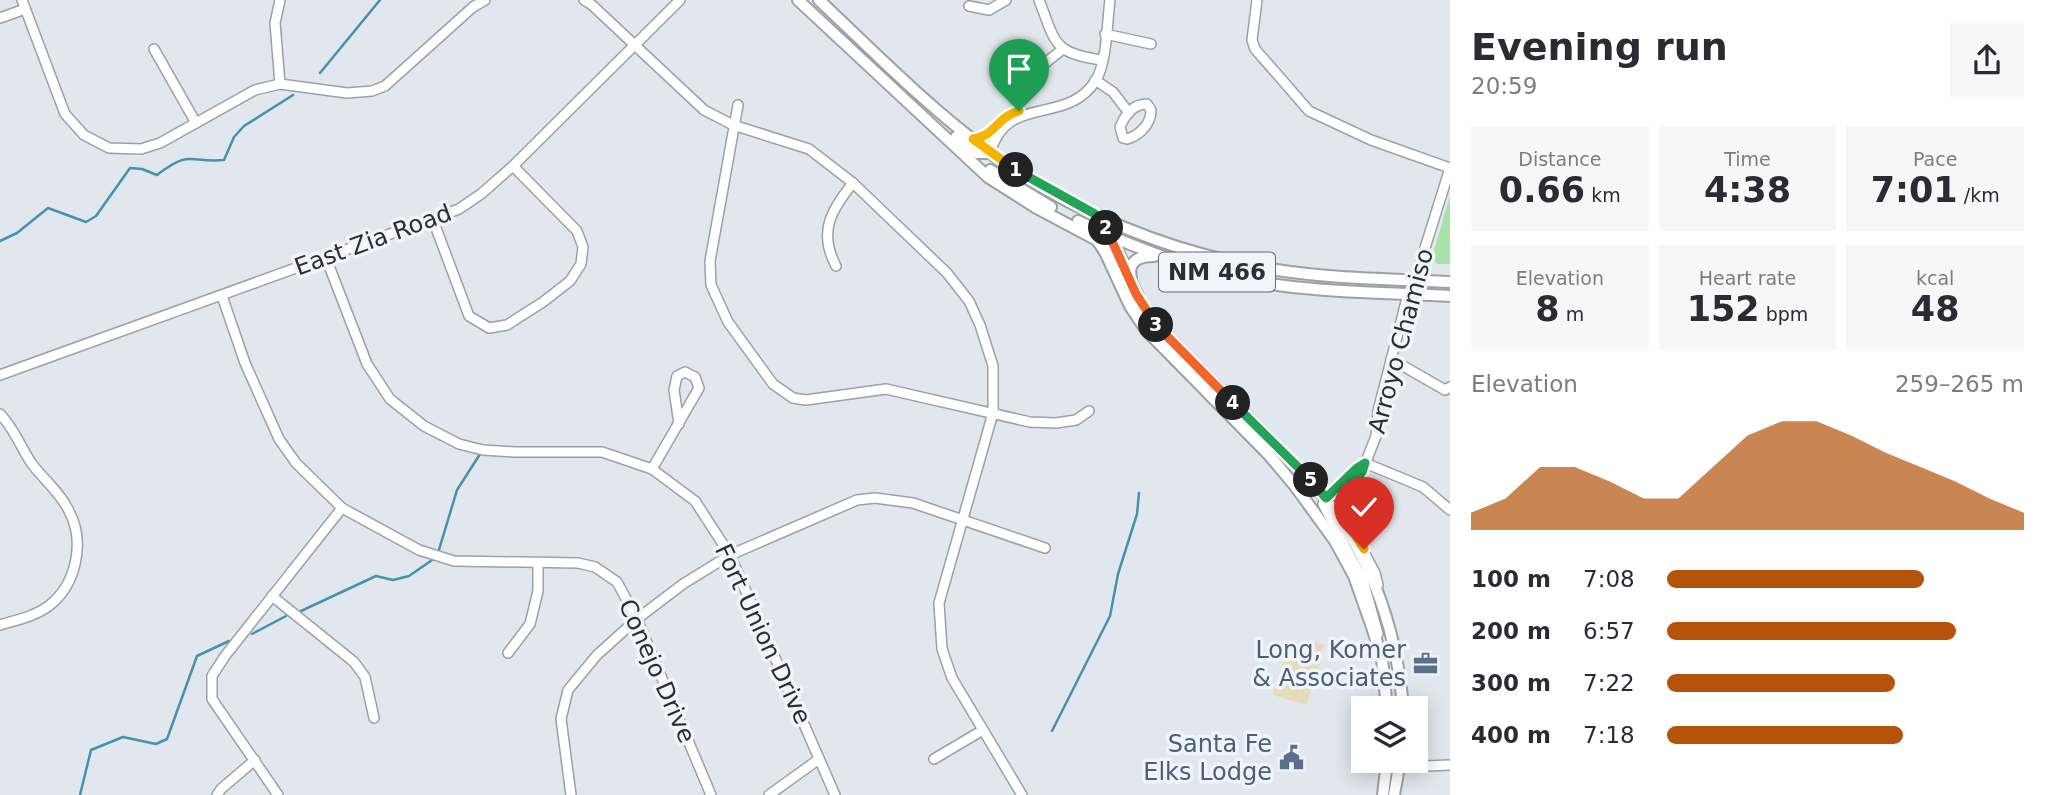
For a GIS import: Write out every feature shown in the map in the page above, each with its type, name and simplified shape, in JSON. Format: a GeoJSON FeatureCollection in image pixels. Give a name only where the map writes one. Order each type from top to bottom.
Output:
{"type":"FeatureCollection","features":[{"type":"Feature","properties":{"kind":"main road","name":"NM 466"},"geometry":{"type":"LineString","coordinates":[[798,0],[951,141],[994,173],[1040,201],[1111,237],[1164,257],[1241,278],[1284,286],[1450,296]]}},
{"type":"Feature","properties":{"kind":"main road","name":"NM 466"},"geometry":{"type":"LineString","coordinates":[[819,0],[943,116],[990,153],[1095,214],[1136,232],[1191,250],[1271,269],[1322,275],[1450,282]]}},
{"type":"Feature","properties":{"kind":"main road"},"geometry":{"type":"LineString","coordinates":[[921,115],[977,153],[990,153]]}},
{"type":"Feature","properties":{"kind":"main road"},"geometry":{"type":"LineString","coordinates":[[951,141],[988,177],[1015,196],[1097,240],[1130,306],[1146,330],[1269,455],[1295,486],[1335,541],[1354,576],[1382,659],[1386,696]]}},
{"type":"Feature","properties":{"kind":"main road"},"geometry":{"type":"LineString","coordinates":[[1095,214],[1111,237],[1136,294],[1150,317],[1326,498],[1362,557],[1385,614],[1395,652],[1401,696]]}},
{"type":"Feature","properties":{"kind":"main road"},"geometry":{"type":"LineString","coordinates":[[1136,294],[1129,273],[1132,264],[1143,256],[1164,257]]}},
{"type":"Feature","properties":{"kind":"main road"},"geometry":{"type":"LineString","coordinates":[[1383,795],[1391,773]]}},
{"type":"Feature","properties":{"kind":"main road"},"geometry":{"type":"LineString","coordinates":[[1394,795],[1395,773]]}},
{"type":"Feature","properties":{"kind":"street"},"geometry":{"type":"LineString","coordinates":[[280,84],[275,23],[281,0]]}},
{"type":"Feature","properties":{"kind":"street"},"geometry":{"type":"LineString","coordinates":[[0,18],[24,5],[65,114],[84,135],[108,148],[141,149],[160,143],[255,90],[280,84],[347,93],[372,91],[385,86],[485,0]]}},
{"type":"Feature","properties":{"kind":"street"},"geometry":{"type":"LineString","coordinates":[[584,0],[705,110],[733,125],[810,149],[853,183],[947,272],[969,301],[993,366],[993,413],[939,603],[942,649],[952,678],[1022,795]]}},
{"type":"Feature","properties":{"kind":"street","name":"East Zia Road"},"geometry":{"type":"LineString","coordinates":[[0,375],[459,209],[513,166],[680,0]]}},
{"type":"Feature","properties":{"kind":"street"},"geometry":{"type":"LineString","coordinates":[[969,6],[993,9],[1006,0]]}},
{"type":"Feature","properties":{"kind":"street"},"geometry":{"type":"LineString","coordinates":[[1039,0],[1055,38],[1063,49],[1074,55],[1102,60]]}},
{"type":"Feature","properties":{"kind":"street"},"geometry":{"type":"LineString","coordinates":[[990,153],[996,136],[1006,124],[1015,118],[1072,102],[1095,80],[1102,60],[1110,0]]}},
{"type":"Feature","properties":{"kind":"street"},"geometry":{"type":"LineString","coordinates":[[1257,0],[1252,40],[1255,49],[1308,111],[1371,141],[1450,168]]}},
{"type":"Feature","properties":{"kind":"street"},"geometry":{"type":"LineString","coordinates":[[1105,34],[1151,44]]}},
{"type":"Feature","properties":{"kind":"street"},"geometry":{"type":"LineString","coordinates":[[154,49],[196,123]]}},
{"type":"Feature","properties":{"kind":"street"},"geometry":{"type":"LineString","coordinates":[[1030,75],[1063,49]]}},
{"type":"Feature","properties":{"kind":"street"},"geometry":{"type":"LineString","coordinates":[[1095,80],[1113,92],[1129,113]]}},
{"type":"Feature","properties":{"kind":"street"},"geometry":{"type":"LineString","coordinates":[[738,105],[710,261],[711,285],[727,321],[773,384],[793,398],[806,400],[886,388],[1030,422],[1056,423],[1076,420],[1089,411]]}},
{"type":"Feature","properties":{"kind":"street"},"geometry":{"type":"LineString","coordinates":[[973,139],[987,136],[1002,119],[1012,113],[1035,112]]}},
{"type":"Feature","properties":{"kind":"street"},"geometry":{"type":"LineString","coordinates":[[433,220],[469,316],[489,328],[507,324],[543,302],[570,281],[581,264],[583,247],[577,231],[513,166]]}},
{"type":"Feature","properties":{"kind":"street","name":"Arroyo Chamiso"},"geometry":{"type":"LineString","coordinates":[[1326,498],[1365,463],[1376,436],[1376,419],[1408,294],[1415,280],[1450,168]]}},
{"type":"Feature","properties":{"kind":"street"},"geometry":{"type":"LineString","coordinates":[[836,266],[828,252],[827,224],[837,202],[853,183]]}},
{"type":"Feature","properties":{"kind":"street","name":"Fort Union Drive"},"geometry":{"type":"LineString","coordinates":[[326,258],[367,364],[390,399],[424,426],[459,444],[483,450],[602,452],[652,469],[695,501],[730,555],[835,795]]}},
{"type":"Feature","properties":{"kind":"street","name":"Conejo Drive"},"geometry":{"type":"LineString","coordinates":[[222,296],[245,363],[279,439],[296,463],[342,508],[407,545],[446,559],[472,563],[578,563],[595,567],[617,582],[637,619],[711,795]]}},
{"type":"Feature","properties":{"kind":"street"},"geometry":{"type":"LineString","coordinates":[[1391,359],[1445,390],[1450,387]]}},
{"type":"Feature","properties":{"kind":"street"},"geometry":{"type":"LineString","coordinates":[[652,469],[679,425],[699,388],[695,377],[685,372],[677,376],[674,385],[679,425]]}},
{"type":"Feature","properties":{"kind":"street"},"geometry":{"type":"LineString","coordinates":[[0,414],[9,424],[35,468],[66,505],[75,528],[77,545],[74,570],[59,596],[36,613],[0,625]]}},
{"type":"Feature","properties":{"kind":"street"},"geometry":{"type":"LineString","coordinates":[[1385,614],[1375,573],[1342,507],[1345,493],[1362,472],[1365,463],[1423,487],[1450,510]]}},
{"type":"Feature","properties":{"kind":"street"},"geometry":{"type":"LineString","coordinates":[[571,795],[561,719],[568,690],[597,655],[637,619],[683,584],[730,555],[857,500],[875,498],[912,503],[1045,548]]}},
{"type":"Feature","properties":{"kind":"street"},"geometry":{"type":"LineString","coordinates":[[1326,498],[1325,510],[1353,558],[1367,589],[1382,659]]}},
{"type":"Feature","properties":{"kind":"street"},"geometry":{"type":"LineString","coordinates":[[278,795],[212,699],[212,676],[342,508]]}},
{"type":"Feature","properties":{"kind":"street"},"geometry":{"type":"LineString","coordinates":[[508,653],[530,624],[538,590],[538,563]]}},
{"type":"Feature","properties":{"kind":"street"},"geometry":{"type":"LineString","coordinates":[[272,596],[354,662],[365,677],[373,718]]}},
{"type":"Feature","properties":{"kind":"street"},"geometry":{"type":"LineString","coordinates":[[934,760],[983,730]]}},
{"type":"Feature","properties":{"kind":"street"},"geometry":{"type":"LineString","coordinates":[[769,795],[819,759]]}},
{"type":"Feature","properties":{"kind":"street"},"geometry":{"type":"LineString","coordinates":[[217,795],[255,760]]}},
{"type":"Feature","properties":{"kind":"street"},"geometry":{"type":"LineString","coordinates":[[1428,766],[1450,765]]}},
{"type":"Feature","properties":{"kind":"green space"},"geometry":{"type":"Polygon","coordinates":[[[1450,196],[1450,264],[1437,264],[1432,257],[1450,196]]]}},
{"type":"Feature","properties":{"kind":"sand"},"geometry":{"type":"Polygon","coordinates":[[[1290,640],[1308,645],[1310,640],[1324,645],[1320,654],[1323,656],[1306,705],[1273,695],[1290,640]]]}},
{"type":"Feature","properties":{"kind":"waterway"},"geometry":{"type":"LineString","coordinates":[[320,73],[380,0]]}},
{"type":"Feature","properties":{"kind":"waterway"},"geometry":{"type":"LineString","coordinates":[[0,241],[17,233],[48,208],[86,222],[96,216],[130,168],[157,175],[184,160],[224,160],[234,137],[244,126],[293,95]]}},
{"type":"Feature","properties":{"kind":"waterway"},"geometry":{"type":"LineString","coordinates":[[438,553],[457,490],[482,451]]}},
{"type":"Feature","properties":{"kind":"waterway"},"geometry":{"type":"LineString","coordinates":[[1052,731],[1110,616],[1118,574],[1137,514],[1139,493]]}},
{"type":"Feature","properties":{"kind":"waterway"},"geometry":{"type":"LineString","coordinates":[[301,611],[376,576],[393,580],[409,576],[435,558]]}},
{"type":"Feature","properties":{"kind":"waterway"},"geometry":{"type":"LineString","coordinates":[[252,634],[286,616]]}},
{"type":"Feature","properties":{"kind":"waterway"},"geometry":{"type":"LineString","coordinates":[[80,795],[91,750],[123,737],[156,744],[167,739],[197,656],[229,641]]}},
{"type":"Feature","properties":{"kind":"place","name":"Long, Komer & Associates"},"geometry":{"type":"Point","coordinates":[1426,664]}},
{"type":"Feature","properties":{"kind":"place","name":"Santa Fe Elks Lodge"},"geometry":{"type":"Point","coordinates":[1292,758]}},
{"type":"Feature","properties":{"kind":"route"},"geometry":{"type":"LineString","coordinates":[[1019,111],[1002,119],[987,136],[973,139],[1026,176],[1095,214],[1105,226],[1136,294],[1155,324],[1326,498],[1365,463],[1342,502],[1343,512],[1364,549]]}}]}
